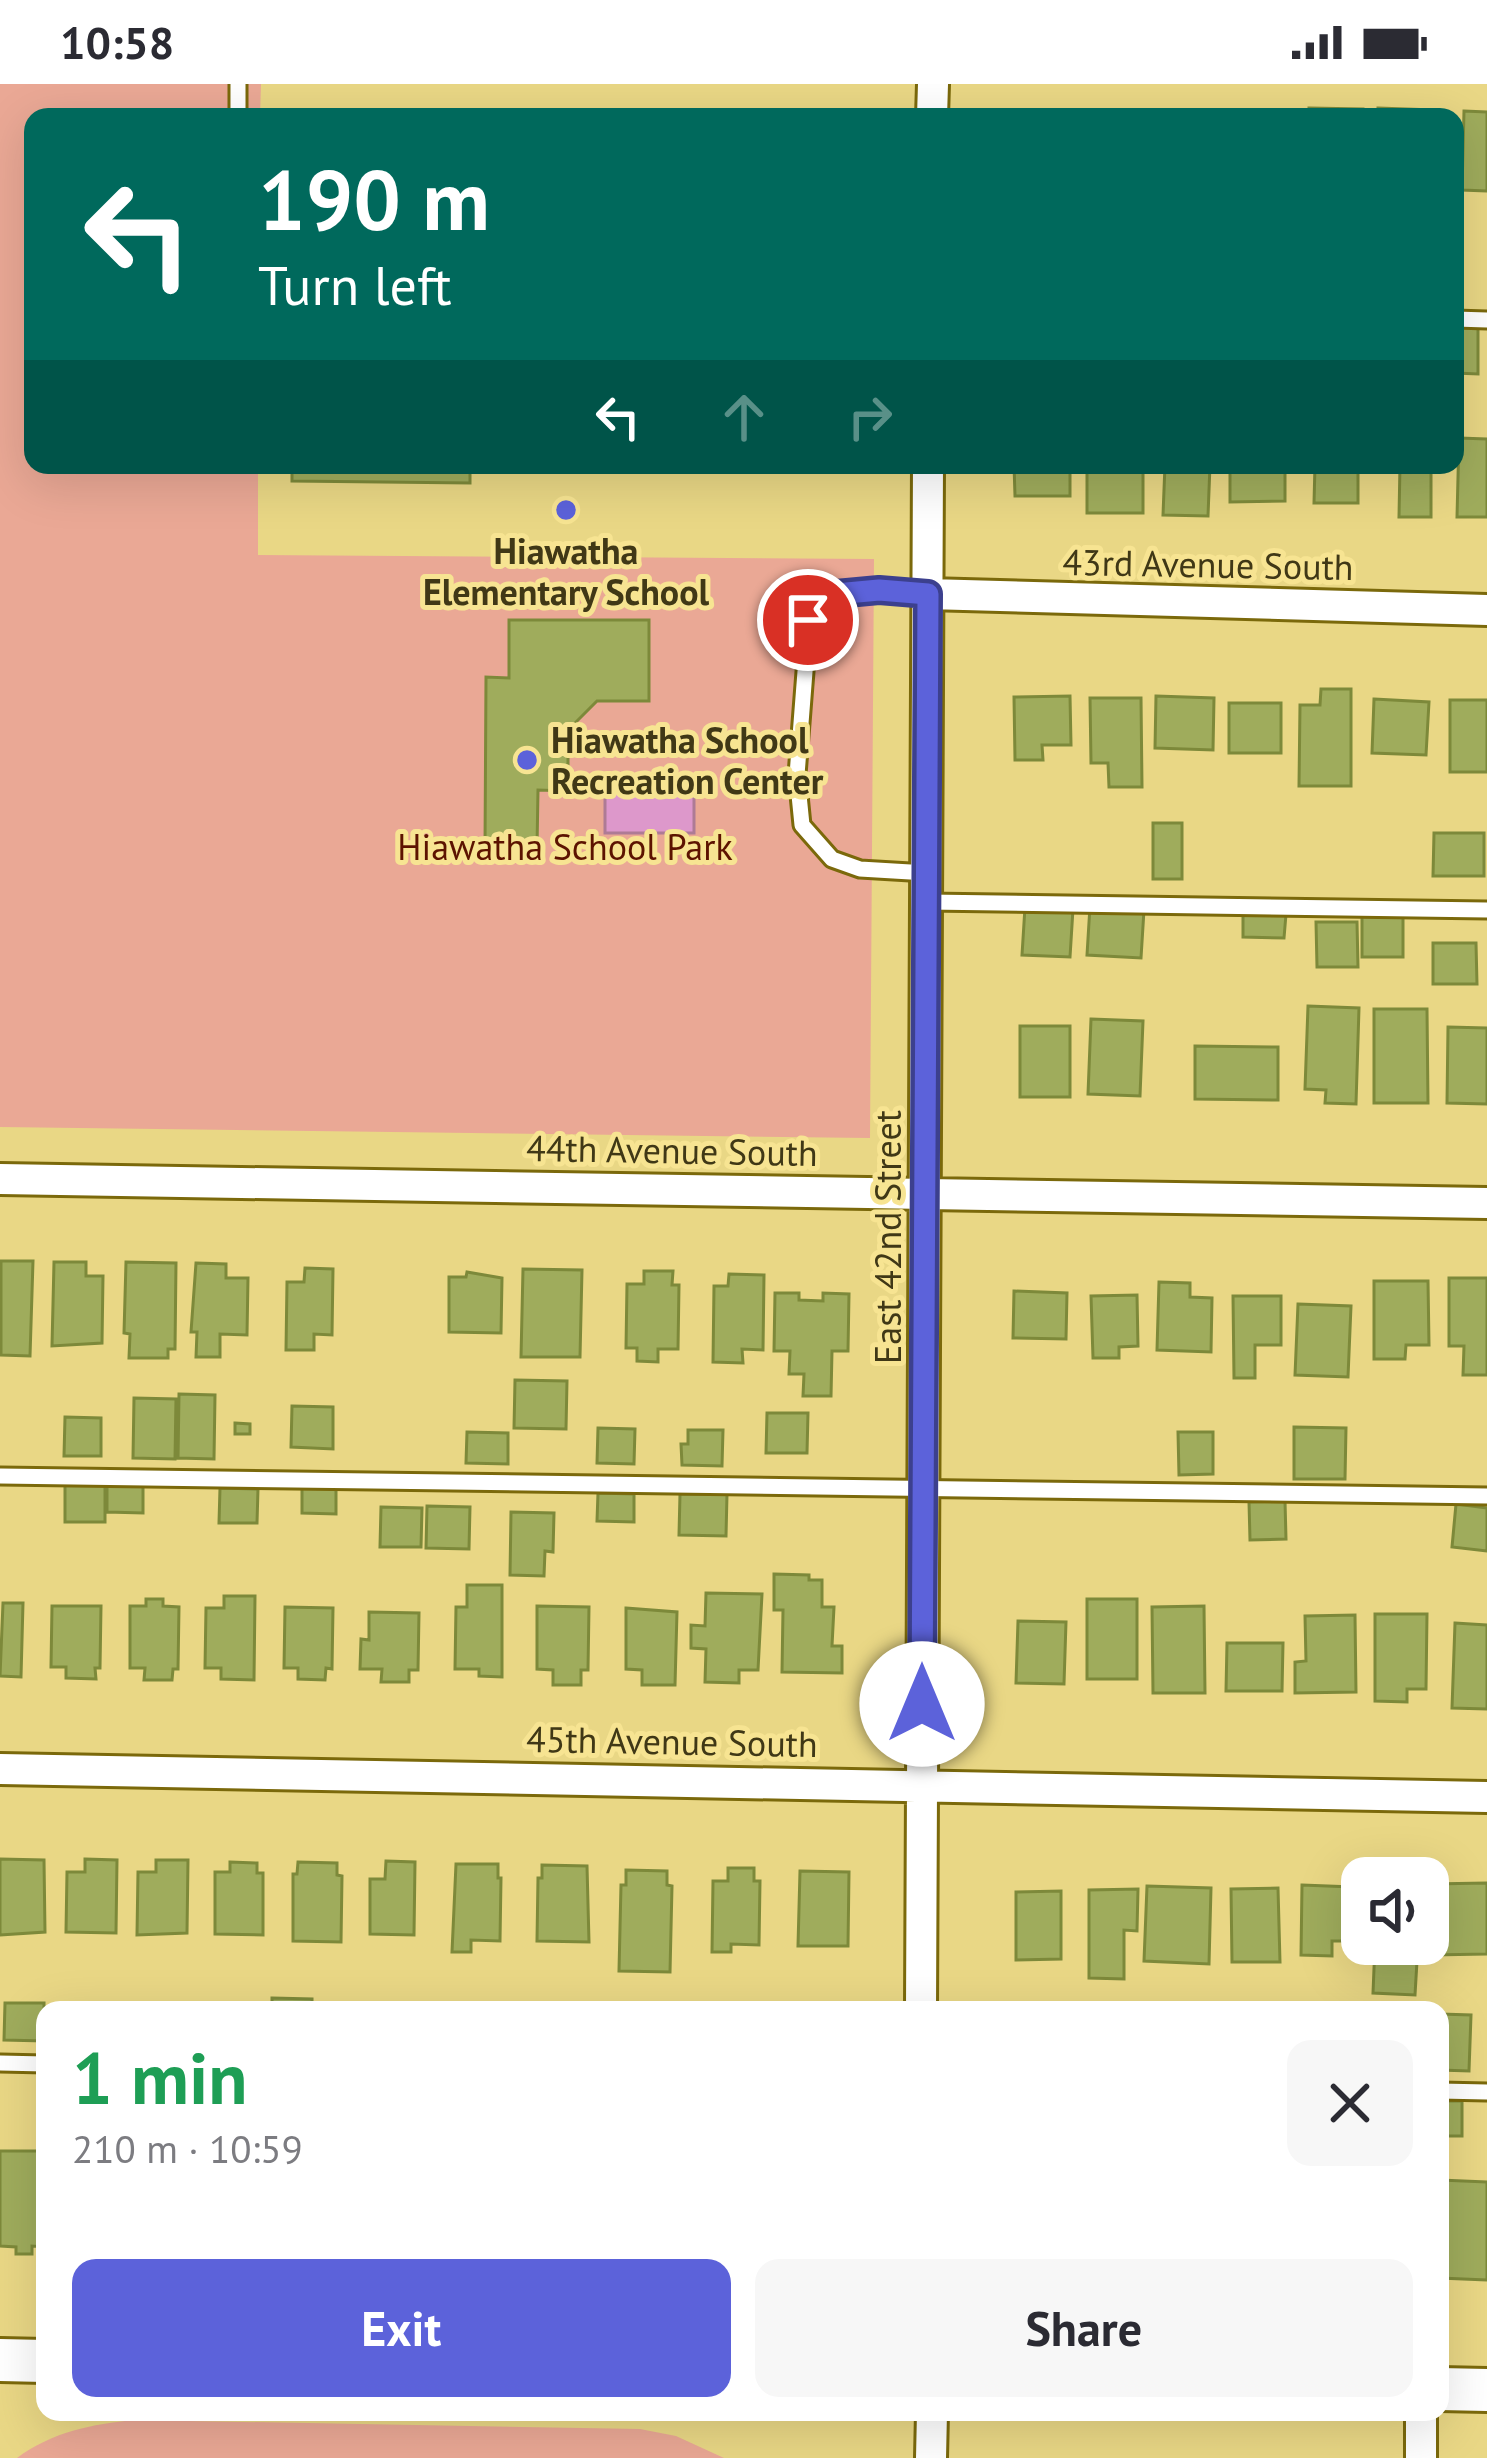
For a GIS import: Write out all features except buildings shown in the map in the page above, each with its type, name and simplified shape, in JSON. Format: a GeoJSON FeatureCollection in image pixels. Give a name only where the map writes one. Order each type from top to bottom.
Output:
{"type":"FeatureCollection","features":[{"type":"Feature","properties":{"kind":"street","name":"East 42nd Street"},"geometry":{"type":"LineString","coordinates":[[921,2001],[928,474]]}},
{"type":"Feature","properties":{"kind":"street","name":"43rd Avenue South"},"geometry":{"type":"LineString","coordinates":[[928,594],[1487,610]]}},
{"type":"Feature","properties":{"kind":"street","name":"44th Avenue South"},"geometry":{"type":"LineString","coordinates":[[0,1179],[1487,1203]]}},
{"type":"Feature","properties":{"kind":"street","name":"45th Avenue South"},"geometry":{"type":"LineString","coordinates":[[0,1768],[1487,1796]]}},
{"type":"Feature","properties":{"kind":"street"},"geometry":{"type":"LineString","coordinates":[[0,2360],[36,2361]]}},
{"type":"Feature","properties":{"kind":"street"},"geometry":{"type":"LineString","coordinates":[[1449,2389],[1487,2390]]}},
{"type":"Feature","properties":{"kind":"street"},"geometry":{"type":"LineString","coordinates":[[931,2458],[932,2421]]}},
{"type":"Feature","properties":{"kind":"street"},"geometry":{"type":"LineString","coordinates":[[1421,2421],[1421,2458]]}},
{"type":"Feature","properties":{"kind":"lane"},"geometry":{"type":"LineString","coordinates":[[928,594],[879,590],[836,594],[808,620],[797,775],[802,825],[832,860],[927,887],[1487,910]]}},
{"type":"Feature","properties":{"kind":"lane"},"geometry":{"type":"LineString","coordinates":[[0,1476],[1487,1496]]}},
{"type":"Feature","properties":{"kind":"lane"},"geometry":{"type":"LineString","coordinates":[[0,2063],[36,2063]]}},
{"type":"Feature","properties":{"kind":"lane"},"geometry":{"type":"LineString","coordinates":[[1449,2091],[1487,2092]]}},
{"type":"Feature","properties":{"kind":"green space","name":"Hiawatha School Park"},"geometry":{"type":"Polygon","coordinates":[[[0,84],[261,84],[260,108],[24,108],[24,474],[258,474],[258,555],[874,559],[870,1138],[0,1127],[0,84]]]}},
{"type":"Feature","properties":{"kind":"green space"},"geometry":{"type":"Polygon","coordinates":[[[191,2421],[640,2429],[676,2436],[724,2458],[17,2458],[44,2442],[103,2424],[191,2421]]]}},
{"type":"Feature","properties":{"kind":"shaded area"},"geometry":{"type":"Polygon","coordinates":[[[605,779],[694,779],[694,833],[605,833],[605,779]]]}},
{"type":"Feature","properties":{"kind":"place","name":"Hiawatha Elementary School"},"geometry":{"type":"Point","coordinates":[566,510]}},
{"type":"Feature","properties":{"kind":"place","name":"Hiawatha School Recreation Center"},"geometry":{"type":"Point","coordinates":[527,760]}},
{"type":"Feature","properties":{"kind":"route"},"geometry":{"type":"LineString","coordinates":[[808,620],[836,594],[879,590],[928,594],[922,1704]]}}]}
